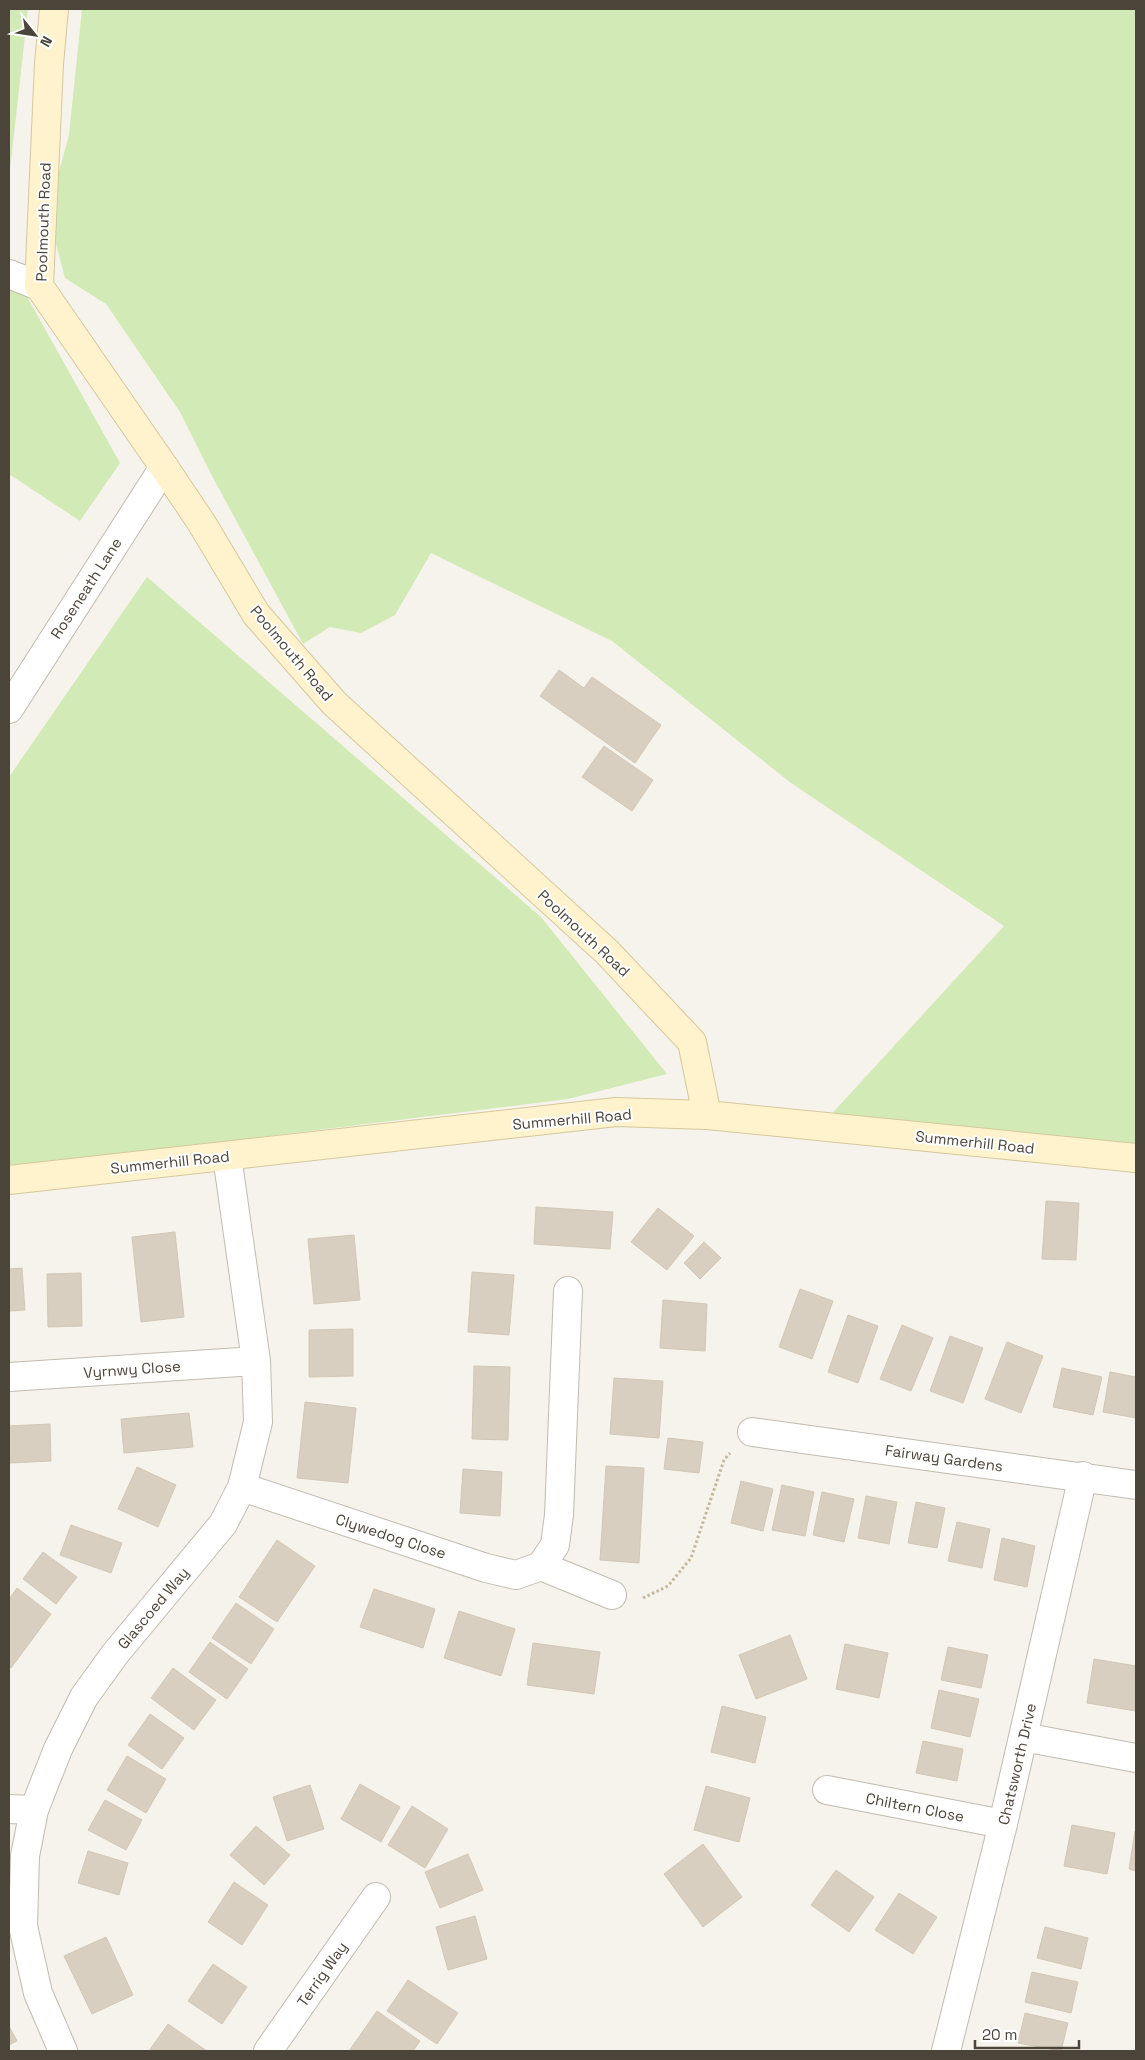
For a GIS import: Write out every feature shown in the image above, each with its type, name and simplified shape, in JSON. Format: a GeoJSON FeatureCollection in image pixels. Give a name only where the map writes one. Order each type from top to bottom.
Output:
{"type":"FeatureCollection","features":[{"type":"Feature","properties":{"kind":"street","name":"Poolmouth Road"},"geometry":{"type":"LineString","coordinates":[[54,9],[49,64],[39,286],[164,466],[201,522],[256,614],[334,703],[607,952],[692,1042],[707,1115]]}},
{"type":"Feature","properties":{"kind":"street"},"geometry":{"type":"LineString","coordinates":[[9,274],[39,286]]}},
{"type":"Feature","properties":{"kind":"street","name":"Roseneath Lane"},"geometry":{"type":"LineString","coordinates":[[9,709],[164,466]]}},
{"type":"Feature","properties":{"kind":"street","name":"Summerhill Road"},"geometry":{"type":"LineString","coordinates":[[9,1180],[616,1112],[707,1115],[1136,1158]]}},
{"type":"Feature","properties":{"kind":"street","name":"Glascoed Way"},"geometry":{"type":"LineString","coordinates":[[63,2051],[38,1993],[23,1926],[25,1856],[21,1809],[58,1748],[84,1697],[115,1654],[223,1524],[242,1487],[258,1422],[256,1361],[227,1156]]}},
{"type":"Feature","properties":{"kind":"street"},"geometry":{"type":"LineString","coordinates":[[568,1291],[559,1515],[555,1545],[542,1566],[612,1595]]}},
{"type":"Feature","properties":{"kind":"street","name":"Vyrnwy Close"},"geometry":{"type":"LineString","coordinates":[[9,1377],[256,1361]]}},
{"type":"Feature","properties":{"kind":"street","name":"Fairway Gardens"},"geometry":{"type":"LineString","coordinates":[[752,1432],[1083,1476],[1136,1485]]}},
{"type":"Feature","properties":{"kind":"street","name":"Chatsworth Drive"},"geometry":{"type":"LineString","coordinates":[[946,2051],[1003,1824],[1083,1476]]}},
{"type":"Feature","properties":{"kind":"street","name":"Clywedog Close"},"geometry":{"type":"LineString","coordinates":[[242,1487],[486,1568],[516,1574],[542,1566]]}},
{"type":"Feature","properties":{"kind":"street"},"geometry":{"type":"LineString","coordinates":[[1023,1737],[1136,1758]]}},
{"type":"Feature","properties":{"kind":"street","name":"Chiltern Close"},"geometry":{"type":"LineString","coordinates":[[827,1790],[1003,1824]]}},
{"type":"Feature","properties":{"kind":"street","name":"Terrig Way"},"geometry":{"type":"LineString","coordinates":[[268,2051],[376,1897]]}},
{"type":"Feature","properties":{"kind":"path"},"geometry":{"type":"LineString","coordinates":[[612,1595],[628,1603],[648,1597],[668,1586],[690,1558],[724,1460],[752,1432]]}},
{"type":"Feature","properties":{"kind":"green space"},"geometry":{"type":"Polygon","coordinates":[[[9,9],[28,9],[9,179],[9,9]]]}},
{"type":"Feature","properties":{"kind":"green space"},"geometry":{"type":"Polygon","coordinates":[[[82,9],[1136,9],[1136,1143],[827,1119],[1004,926],[791,783],[612,641],[431,553],[395,615],[361,633],[330,627],[303,644],[211,474],[180,412],[106,304],[65,278],[54,237],[53,194],[69,135],[82,9]]]}},
{"type":"Feature","properties":{"kind":"green space"},"geometry":{"type":"Polygon","coordinates":[[[9,270],[12,270],[120,463],[80,521],[9,474],[9,270]]]}},
{"type":"Feature","properties":{"kind":"green space"},"geometry":{"type":"Polygon","coordinates":[[[147,577],[541,917],[667,1074],[568,1099],[9,1168],[9,777],[147,577]]]}},
{"type":"Feature","properties":{"kind":"building"},"geometry":{"type":"Polygon","coordinates":[[[559,670],[584,688],[592,677],[661,725],[635,763],[540,696],[559,670]]]}},
{"type":"Feature","properties":{"kind":"building"},"geometry":{"type":"Polygon","coordinates":[[[604,746],[653,780],[632,811],[582,777],[604,746]]]}},
{"type":"Feature","properties":{"kind":"building"},"geometry":{"type":"Polygon","coordinates":[[[1046,1201],[1079,1203],[1076,1260],[1042,1259],[1046,1201]]]}},
{"type":"Feature","properties":{"kind":"building"},"geometry":{"type":"Polygon","coordinates":[[[536,1207],[613,1212],[610,1249],[534,1244],[536,1207]]]}},
{"type":"Feature","properties":{"kind":"building"},"geometry":{"type":"Polygon","coordinates":[[[658,1208],[694,1236],[667,1270],[631,1242],[658,1208]]]}},
{"type":"Feature","properties":{"kind":"building"},"geometry":{"type":"Polygon","coordinates":[[[175,1232],[184,1317],[141,1322],[132,1237],[175,1232]]]}},
{"type":"Feature","properties":{"kind":"building"},"geometry":{"type":"Polygon","coordinates":[[[354,1235],[360,1300],[314,1304],[308,1239],[354,1235]]]}},
{"type":"Feature","properties":{"kind":"building"},"geometry":{"type":"Polygon","coordinates":[[[704,1242],[721,1258],[700,1279],[684,1263],[704,1242]]]}},
{"type":"Feature","properties":{"kind":"building"},"geometry":{"type":"Polygon","coordinates":[[[22,1268],[25,1310],[9,1311],[9,1269],[22,1268]]]}},
{"type":"Feature","properties":{"kind":"building"},"geometry":{"type":"Polygon","coordinates":[[[472,1272],[514,1275],[509,1335],[468,1332],[472,1272]]]}},
{"type":"Feature","properties":{"kind":"building"},"geometry":{"type":"Polygon","coordinates":[[[81,1273],[82,1326],[48,1327],[47,1274],[81,1273]]]}},
{"type":"Feature","properties":{"kind":"building"},"geometry":{"type":"Polygon","coordinates":[[[800,1289],[833,1301],[812,1359],[779,1347],[800,1289]]]}},
{"type":"Feature","properties":{"kind":"building"},"geometry":{"type":"Polygon","coordinates":[[[663,1300],[707,1304],[705,1351],[660,1348],[663,1300]]]}},
{"type":"Feature","properties":{"kind":"building"},"geometry":{"type":"Polygon","coordinates":[[[848,1315],[878,1326],[858,1383],[828,1372],[848,1315]]]}},
{"type":"Feature","properties":{"kind":"building"},"geometry":{"type":"Polygon","coordinates":[[[902,1325],[933,1338],[911,1391],[880,1379],[902,1325]]]}},
{"type":"Feature","properties":{"kind":"building"},"geometry":{"type":"Polygon","coordinates":[[[353,1329],[353,1376],[309,1377],[309,1330],[353,1329]]]}},
{"type":"Feature","properties":{"kind":"building"},"geometry":{"type":"Polygon","coordinates":[[[950,1336],[983,1348],[963,1403],[930,1391],[950,1336]]]}},
{"type":"Feature","properties":{"kind":"building"},"geometry":{"type":"Polygon","coordinates":[[[1007,1342],[1043,1356],[1021,1413],[985,1399],[1007,1342]]]}},
{"type":"Feature","properties":{"kind":"building"},"geometry":{"type":"Polygon","coordinates":[[[474,1366],[510,1367],[508,1440],[472,1439],[474,1366]]]}},
{"type":"Feature","properties":{"kind":"building"},"geometry":{"type":"Polygon","coordinates":[[[1062,1368],[1102,1377],[1093,1415],[1053,1407],[1062,1368]]]}},
{"type":"Feature","properties":{"kind":"building"},"geometry":{"type":"Polygon","coordinates":[[[1110,1372],[1136,1377],[1136,1418],[1103,1412],[1110,1372]]]}},
{"type":"Feature","properties":{"kind":"building"},"geometry":{"type":"Polygon","coordinates":[[[614,1378],[663,1381],[659,1438],[610,1434],[614,1378]]]}},
{"type":"Feature","properties":{"kind":"building"},"geometry":{"type":"Polygon","coordinates":[[[305,1402],[356,1408],[348,1483],[297,1478],[305,1402]]]}},
{"type":"Feature","properties":{"kind":"building"},"geometry":{"type":"Polygon","coordinates":[[[189,1413],[193,1447],[124,1453],[121,1419],[189,1413]]]}},
{"type":"Feature","properties":{"kind":"building"},"geometry":{"type":"Polygon","coordinates":[[[50,1424],[51,1461],[9,1463],[9,1426],[50,1424]]]}},
{"type":"Feature","properties":{"kind":"building"},"geometry":{"type":"Polygon","coordinates":[[[668,1438],[703,1442],[699,1473],[664,1469],[668,1438]]]}},
{"type":"Feature","properties":{"kind":"building"},"geometry":{"type":"Polygon","coordinates":[[[606,1466],[644,1468],[639,1563],[600,1560],[606,1466]]]}},
{"type":"Feature","properties":{"kind":"building"},"geometry":{"type":"Polygon","coordinates":[[[137,1467],[176,1485],[158,1527],[118,1509],[137,1467]]]}},
{"type":"Feature","properties":{"kind":"building"},"geometry":{"type":"Polygon","coordinates":[[[463,1469],[502,1472],[500,1516],[460,1513],[463,1469]]]}},
{"type":"Feature","properties":{"kind":"building"},"geometry":{"type":"Polygon","coordinates":[[[741,1481],[773,1489],[763,1531],[731,1523],[741,1481]]]}},
{"type":"Feature","properties":{"kind":"building"},"geometry":{"type":"Polygon","coordinates":[[[782,1485],[814,1492],[805,1536],[772,1530],[782,1485]]]}},
{"type":"Feature","properties":{"kind":"building"},"geometry":{"type":"Polygon","coordinates":[[[822,1492],[854,1499],[844,1542],[813,1535],[822,1492]]]}},
{"type":"Feature","properties":{"kind":"building"},"geometry":{"type":"Polygon","coordinates":[[[866,1496],[897,1502],[889,1544],[858,1538],[866,1496]]]}},
{"type":"Feature","properties":{"kind":"building"},"geometry":{"type":"Polygon","coordinates":[[[916,1502],[945,1508],[937,1548],[908,1543],[916,1502]]]}},
{"type":"Feature","properties":{"kind":"building"},"geometry":{"type":"Polygon","coordinates":[[[957,1522],[990,1529],[982,1568],[948,1561],[957,1522]]]}},
{"type":"Feature","properties":{"kind":"building"},"geometry":{"type":"Polygon","coordinates":[[[71,1525],[122,1543],[111,1573],[60,1555],[71,1525]]]}},
{"type":"Feature","properties":{"kind":"building"},"geometry":{"type":"Polygon","coordinates":[[[1002,1538],[1035,1546],[1027,1587],[994,1580],[1002,1538]]]}},
{"type":"Feature","properties":{"kind":"building"},"geometry":{"type":"Polygon","coordinates":[[[277,1540],[315,1566],[277,1622],[239,1597],[277,1540]]]}},
{"type":"Feature","properties":{"kind":"building"},"geometry":{"type":"Polygon","coordinates":[[[43,1552],[77,1577],[56,1604],[23,1579],[43,1552]]]}},
{"type":"Feature","properties":{"kind":"building"},"geometry":{"type":"Polygon","coordinates":[[[17,1588],[51,1614],[11,1668],[9,1666],[9,1599],[17,1588]]]}},
{"type":"Feature","properties":{"kind":"building"},"geometry":{"type":"Polygon","coordinates":[[[374,1589],[435,1609],[423,1648],[360,1627],[374,1589]]]}},
{"type":"Feature","properties":{"kind":"building"},"geometry":{"type":"Polygon","coordinates":[[[236,1603],[274,1629],[251,1664],[212,1638],[236,1603]]]}},
{"type":"Feature","properties":{"kind":"building"},"geometry":{"type":"Polygon","coordinates":[[[459,1611],[515,1629],[501,1676],[444,1658],[459,1611]]]}},
{"type":"Feature","properties":{"kind":"building"},"geometry":{"type":"Polygon","coordinates":[[[790,1635],[807,1679],[756,1699],[739,1655],[790,1635]]]}},
{"type":"Feature","properties":{"kind":"building"},"geometry":{"type":"Polygon","coordinates":[[[210,1642],[248,1669],[227,1699],[189,1672],[210,1642]]]}},
{"type":"Feature","properties":{"kind":"building"},"geometry":{"type":"Polygon","coordinates":[[[533,1643],[600,1652],[594,1694],[527,1685],[533,1643]]]}},
{"type":"Feature","properties":{"kind":"building"},"geometry":{"type":"Polygon","coordinates":[[[845,1644],[888,1653],[879,1698],[836,1689],[845,1644]]]}},
{"type":"Feature","properties":{"kind":"building"},"geometry":{"type":"Polygon","coordinates":[[[948,1647],[988,1655],[981,1688],[941,1680],[948,1647]]]}},
{"type":"Feature","properties":{"kind":"building"},"geometry":{"type":"Polygon","coordinates":[[[1094,1659],[1136,1666],[1136,1711],[1087,1703],[1094,1659]]]}},
{"type":"Feature","properties":{"kind":"building"},"geometry":{"type":"Polygon","coordinates":[[[173,1668],[216,1700],[194,1730],[151,1698],[173,1668]]]}},
{"type":"Feature","properties":{"kind":"building"},"geometry":{"type":"Polygon","coordinates":[[[939,1690],[979,1699],[970,1737],[931,1728],[939,1690]]]}},
{"type":"Feature","properties":{"kind":"building"},"geometry":{"type":"Polygon","coordinates":[[[722,1706],[766,1717],[755,1763],[711,1752],[722,1706]]]}},
{"type":"Feature","properties":{"kind":"building"},"geometry":{"type":"Polygon","coordinates":[[[150,1714],[184,1738],[162,1769],[128,1745],[150,1714]]]}},
{"type":"Feature","properties":{"kind":"building"},"geometry":{"type":"Polygon","coordinates":[[[923,1741],[963,1749],[957,1781],[916,1773],[923,1741]]]}},
{"type":"Feature","properties":{"kind":"building"},"geometry":{"type":"Polygon","coordinates":[[[127,1756],[166,1779],[146,1813],[107,1790],[127,1756]]]}},
{"type":"Feature","properties":{"kind":"building"},"geometry":{"type":"Polygon","coordinates":[[[360,1784],[400,1807],[381,1842],[341,1819],[360,1784]]]}},
{"type":"Feature","properties":{"kind":"building"},"geometry":{"type":"Polygon","coordinates":[[[310,1785],[324,1829],[287,1841],[273,1797],[310,1785]]]}},
{"type":"Feature","properties":{"kind":"building"},"geometry":{"type":"Polygon","coordinates":[[[706,1786],[750,1798],[739,1842],[694,1830],[706,1786]]]}},
{"type":"Feature","properties":{"kind":"building"},"geometry":{"type":"Polygon","coordinates":[[[105,1800],[142,1820],[126,1850],[88,1830],[105,1800]]]}},
{"type":"Feature","properties":{"kind":"building"},"geometry":{"type":"Polygon","coordinates":[[[412,1806],[448,1829],[425,1868],[388,1845],[412,1806]]]}},
{"type":"Feature","properties":{"kind":"building"},"geometry":{"type":"Polygon","coordinates":[[[1072,1825],[1115,1833],[1107,1874],[1064,1866],[1072,1825]]]}},
{"type":"Feature","properties":{"kind":"building"},"geometry":{"type":"Polygon","coordinates":[[[256,1826],[290,1855],[264,1885],[230,1855],[256,1826]]]}},
{"type":"Feature","properties":{"kind":"building"},"geometry":{"type":"Polygon","coordinates":[[[1136,1831],[1136,1871],[1129,1869],[1136,1831]]]}},
{"type":"Feature","properties":{"kind":"building"},"geometry":{"type":"Polygon","coordinates":[[[703,1844],[742,1897],[703,1927],[664,1874],[703,1844]]]}},
{"type":"Feature","properties":{"kind":"building"},"geometry":{"type":"Polygon","coordinates":[[[88,1851],[128,1863],[119,1895],[78,1883],[88,1851]]]}},
{"type":"Feature","properties":{"kind":"building"},"geometry":{"type":"Polygon","coordinates":[[[468,1854],[483,1890],[440,1908],[425,1872],[468,1854]]]}},
{"type":"Feature","properties":{"kind":"building"},"geometry":{"type":"Polygon","coordinates":[[[836,1870],[874,1897],[849,1932],[811,1905],[836,1870]]]}},
{"type":"Feature","properties":{"kind":"building"},"geometry":{"type":"Polygon","coordinates":[[[234,1882],[268,1905],[242,1945],[208,1922],[234,1882]]]}},
{"type":"Feature","properties":{"kind":"building"},"geometry":{"type":"Polygon","coordinates":[[[899,1893],[937,1917],[913,1954],[875,1930],[899,1893]]]}},
{"type":"Feature","properties":{"kind":"building"},"geometry":{"type":"Polygon","coordinates":[[[475,1916],[487,1959],[448,1970],[436,1927],[475,1916]]]}},
{"type":"Feature","properties":{"kind":"building"},"geometry":{"type":"Polygon","coordinates":[[[1045,1927],[1088,1938],[1081,1969],[1037,1958],[1045,1927]]]}},
{"type":"Feature","properties":{"kind":"building"},"geometry":{"type":"Polygon","coordinates":[[[106,1937],[133,1995],[92,2014],[64,1956],[106,1937]]]}},
{"type":"Feature","properties":{"kind":"building"},"geometry":{"type":"Polygon","coordinates":[[[213,1964],[247,1987],[222,2024],[188,2001],[213,1964]]]}},
{"type":"Feature","properties":{"kind":"building"},"geometry":{"type":"Polygon","coordinates":[[[1032,1972],[1078,1982],[1071,2013],[1025,2002],[1032,1972]]]}},
{"type":"Feature","properties":{"kind":"building"},"geometry":{"type":"Polygon","coordinates":[[[408,1980],[458,2013],[437,2044],[387,2011],[408,1980]]]}},
{"type":"Feature","properties":{"kind":"building"},"geometry":{"type":"Polygon","coordinates":[[[377,2011],[420,2041],[413,2051],[349,2051],[377,2011]]]}},
{"type":"Feature","properties":{"kind":"building"},"geometry":{"type":"Polygon","coordinates":[[[1025,2013],[1068,2023],[1061,2051],[1018,2043],[1025,2013]]]}},
{"type":"Feature","properties":{"kind":"building"},"geometry":{"type":"Polygon","coordinates":[[[168,2024],[207,2051],[149,2051],[168,2024]]]}},
{"type":"Feature","properties":{"kind":"building"},"geometry":{"type":"Polygon","coordinates":[[[9,2026],[17,2041],[9,2045],[9,2026]]]}}]}
